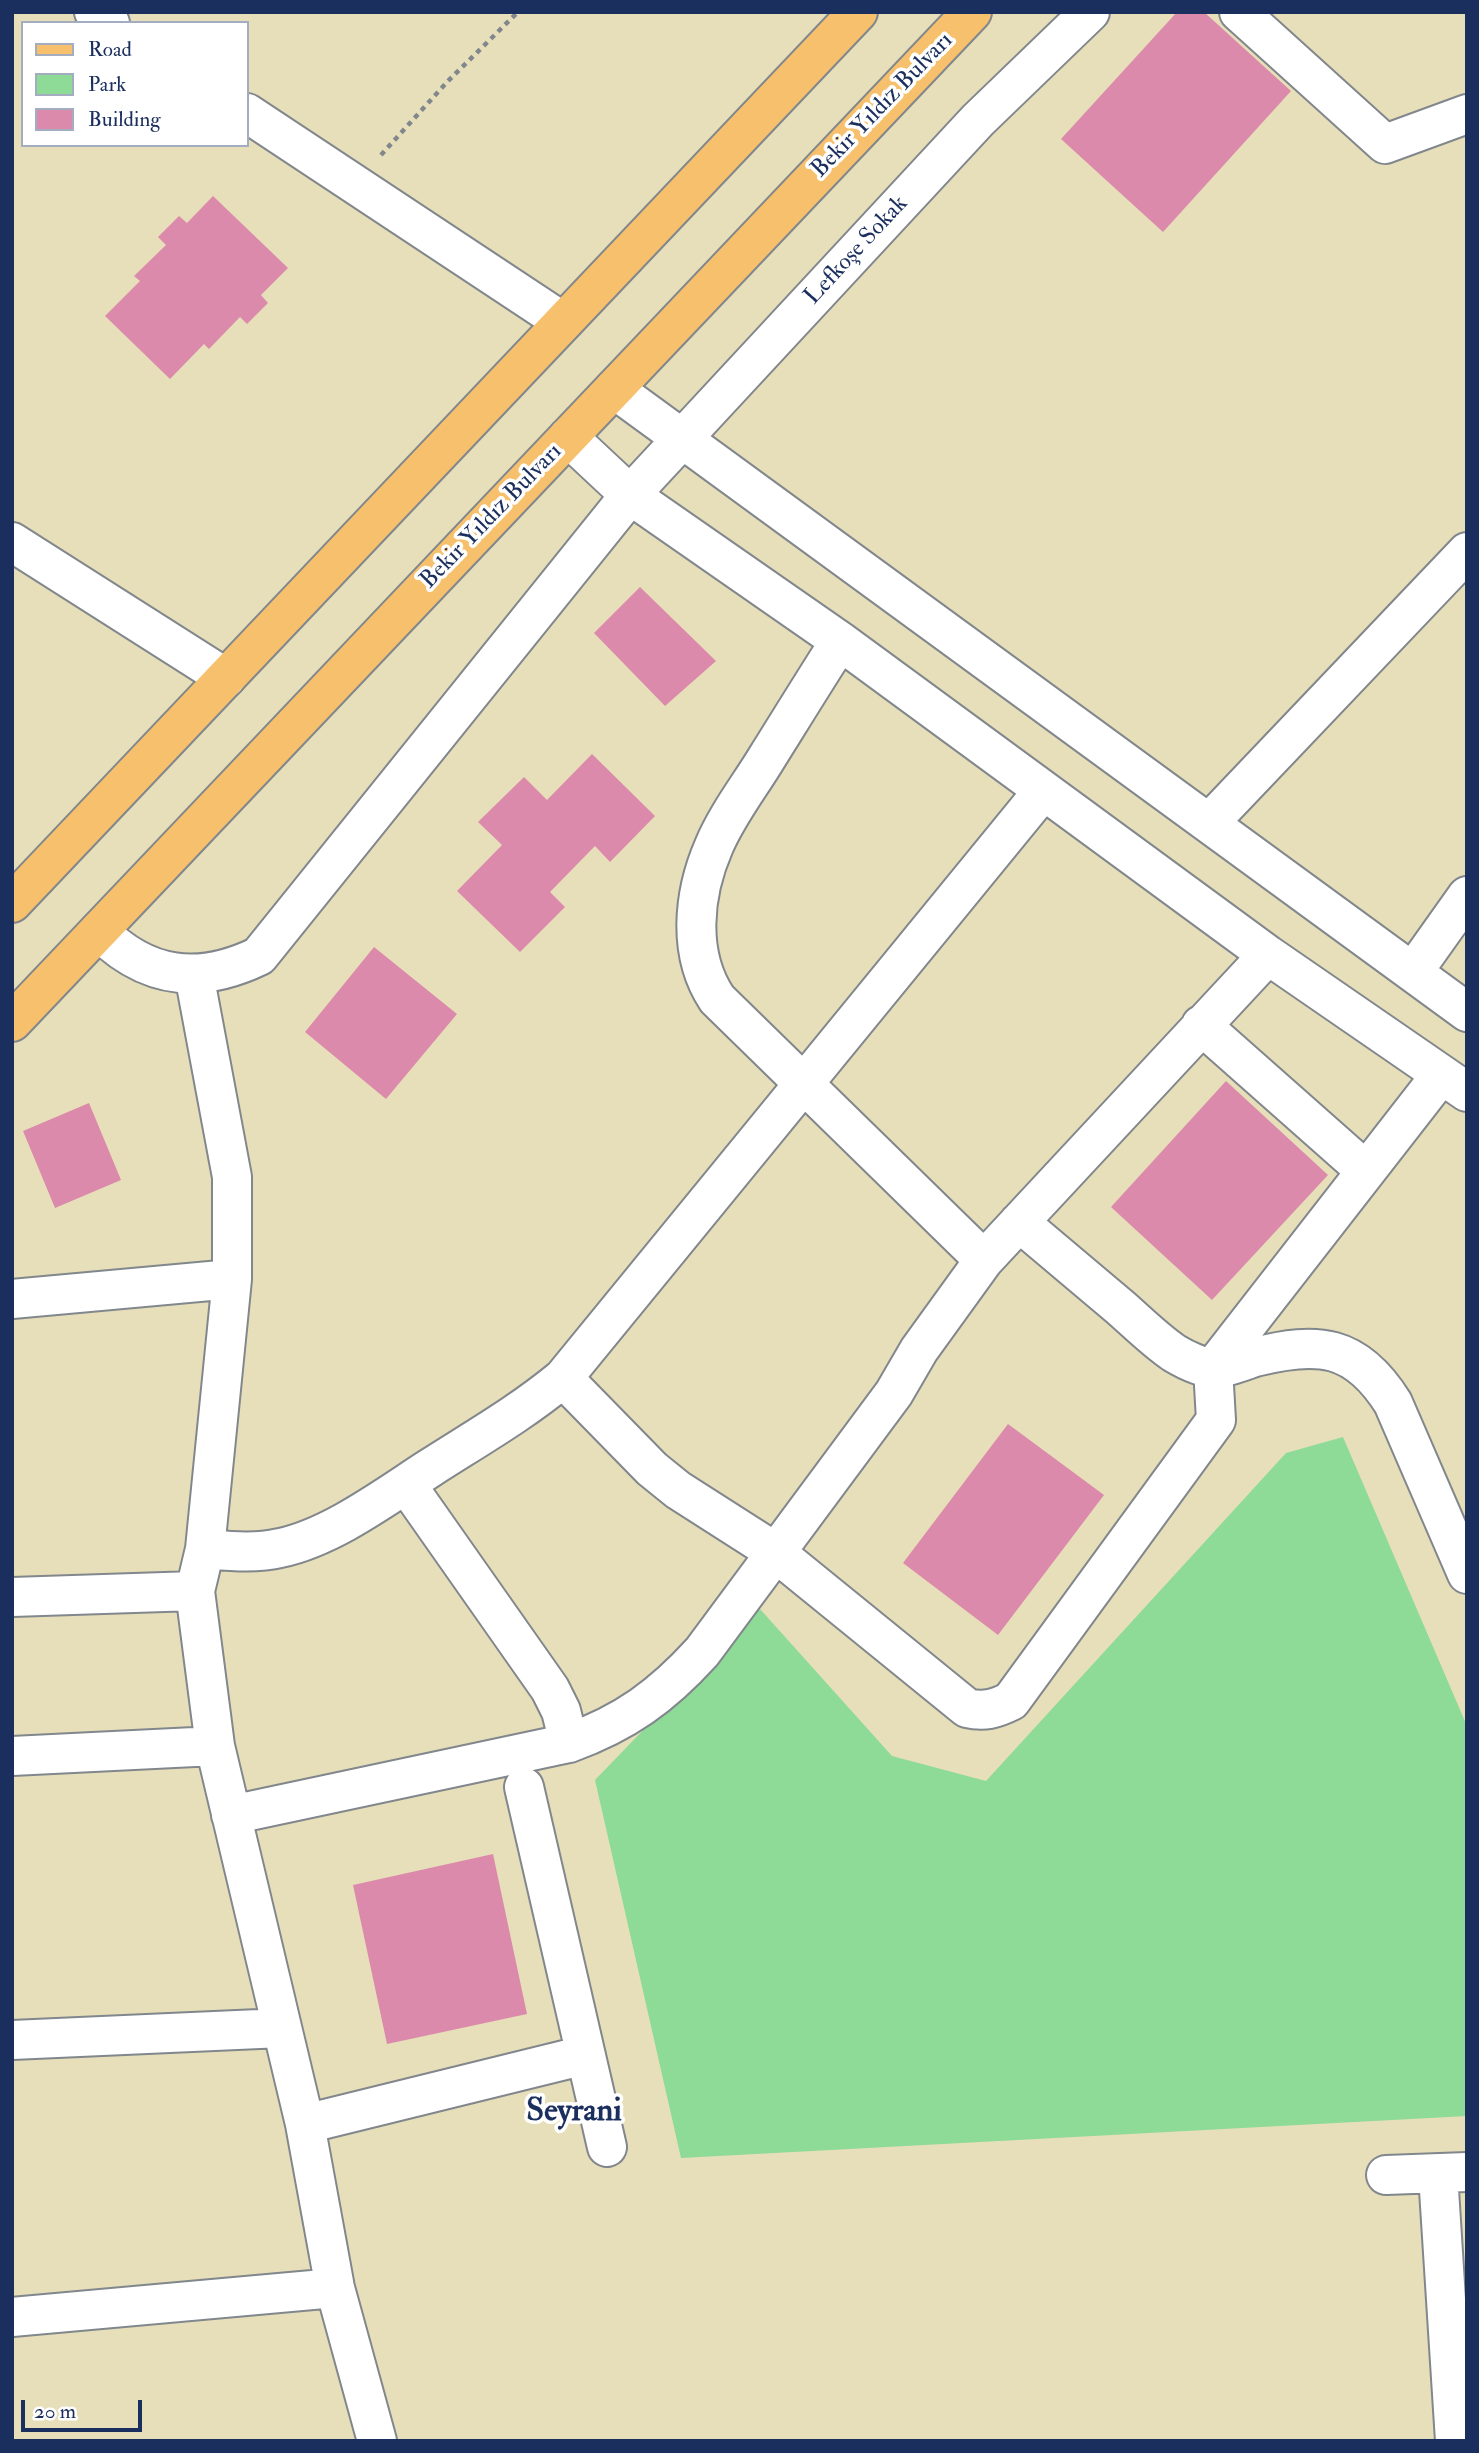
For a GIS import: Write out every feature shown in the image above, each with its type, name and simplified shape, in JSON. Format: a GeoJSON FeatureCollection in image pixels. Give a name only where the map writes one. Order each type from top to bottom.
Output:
{"type":"FeatureCollection","features":[{"type":"Feature","properties":{"kind":"main road"},"geometry":{"type":"LineString","coordinates":[[12,903],[858,12]]}},
{"type":"Feature","properties":{"kind":"main road","name":"Bekir Yıldız Bulvarı"},"geometry":{"type":"LineString","coordinates":[[12,1022],[972,12]]}},
{"type":"Feature","properties":{"kind":"street","name":"Lefkoşe Sokak"},"geometry":{"type":"LineString","coordinates":[[99,931],[114,946],[132,958],[172,973],[217,972],[259,956],[630,495],[978,120],[1090,12]]}},
{"type":"Feature","properties":{"kind":"street"},"geometry":{"type":"LineString","coordinates":[[1239,12],[1385,144],[1467,114]]}},
{"type":"Feature","properties":{"kind":"street"},"geometry":{"type":"LineString","coordinates":[[248,114],[564,322]]}},
{"type":"Feature","properties":{"kind":"street"},"geometry":{"type":"LineString","coordinates":[[614,389],[1467,1012]]}},
{"type":"Feature","properties":{"kind":"street"},"geometry":{"type":"LineString","coordinates":[[563,1378],[652,1469],[678,1490],[775,1552],[967,1707],[980,1711],[996,1709],[1011,1701],[1216,1420],[1213,1368],[1366,1171],[1454,1084],[1268,955],[840,641],[630,495],[568,437]]}},
{"type":"Feature","properties":{"kind":"street"},"geometry":{"type":"LineString","coordinates":[[12,542],[226,678]]}},
{"type":"Feature","properties":{"kind":"street"},"geometry":{"type":"LineString","coordinates":[[1209,823],[1467,552]]}},
{"type":"Feature","properties":{"kind":"street"},"geometry":{"type":"LineString","coordinates":[[840,641],[715,844],[699,894],[696,922],[698,950],[707,984],[717,999],[984,1259]]}},
{"type":"Feature","properties":{"kind":"street"},"geometry":{"type":"LineString","coordinates":[[205,1549],[246,1552],[278,1549],[310,1540],[506,1421],[563,1378],[1043,791]]}},
{"type":"Feature","properties":{"kind":"street"},"geometry":{"type":"LineString","coordinates":[[1413,972],[1467,896]]}},
{"type":"Feature","properties":{"kind":"street"},"geometry":{"type":"LineString","coordinates":[[231,1815],[569,1744],[597,1733],[650,1703],[702,1652],[894,1393],[919,1350],[984,1259],[1268,955]]}},
{"type":"Feature","properties":{"kind":"street"},"geometry":{"type":"LineString","coordinates":[[194,974],[232,1177],[232,1279],[205,1549],[195,1591],[215,1746],[305,2124],[335,2288],[377,2441]]}},
{"type":"Feature","properties":{"kind":"street"},"geometry":{"type":"LineString","coordinates":[[1201,1025],[1366,1171]]}},
{"type":"Feature","properties":{"kind":"street"},"geometry":{"type":"LineString","coordinates":[[1019,1222],[1176,1354],[1190,1362],[1213,1368],[1289,1348],[1308,1347],[1326,1349],[1364,1367],[1381,1383],[1393,1403],[1467,1573]]}},
{"type":"Feature","properties":{"kind":"street"},"geometry":{"type":"LineString","coordinates":[[12,1299],[232,1279]]}},
{"type":"Feature","properties":{"kind":"street"},"geometry":{"type":"LineString","coordinates":[[406,1484],[551,1689],[561,1711],[569,1744]]}},
{"type":"Feature","properties":{"kind":"street"},"geometry":{"type":"LineString","coordinates":[[12,1597],[195,1591]]}},
{"type":"Feature","properties":{"kind":"street"},"geometry":{"type":"LineString","coordinates":[[12,1756],[215,1746]]}},
{"type":"Feature","properties":{"kind":"street"},"geometry":{"type":"LineString","coordinates":[[524,1787],[607,2147]]}},
{"type":"Feature","properties":{"kind":"street"},"geometry":{"type":"LineString","coordinates":[[12,2040],[282,2028]]}},
{"type":"Feature","properties":{"kind":"street"},"geometry":{"type":"LineString","coordinates":[[305,2124],[586,2055]]}},
{"type":"Feature","properties":{"kind":"street"},"geometry":{"type":"LineString","coordinates":[[1386,2175],[1452,2173],[1455,2441]]}},
{"type":"Feature","properties":{"kind":"street"},"geometry":{"type":"LineString","coordinates":[[12,2317],[335,2288]]}},
{"type":"Feature","properties":{"kind":"path"},"geometry":{"type":"LineString","coordinates":[[355,184],[448,80],[518,12]]}},
{"type":"Feature","properties":{"kind":"green space"},"geometry":{"type":"Polygon","coordinates":[[[1343,1437],[1467,1726],[1467,2116],[681,2158],[595,1780],[760,1609],[892,1756],[986,1781],[1286,1453],[1343,1437]]]}},
{"type":"Feature","properties":{"kind":"building"},"geometry":{"type":"Polygon","coordinates":[[[1177,12],[1204,12],[1291,91],[1163,232],[1061,139],[1177,12]]]}},
{"type":"Feature","properties":{"kind":"building"},"geometry":{"type":"Polygon","coordinates":[[[213,196],[288,268],[261,295],[268,303],[247,324],[240,317],[209,349],[204,344],[170,379],[105,316],[140,281],[134,276],[166,245],[158,237],[179,216],[187,223],[213,196]]]}},
{"type":"Feature","properties":{"kind":"building"},"geometry":{"type":"Polygon","coordinates":[[[640,587],[716,661],[665,706],[594,633],[640,587]]]}},
{"type":"Feature","properties":{"kind":"building"},"geometry":{"type":"Polygon","coordinates":[[[592,754],[655,816],[610,862],[595,846],[550,892],[565,907],[520,952],[457,891],[502,845],[478,822],[524,777],[547,800],[592,754]]]}},
{"type":"Feature","properties":{"kind":"building"},"geometry":{"type":"Polygon","coordinates":[[[374,947],[457,1014],[386,1099],[305,1032],[374,947]]]}},
{"type":"Feature","properties":{"kind":"building"},"geometry":{"type":"Polygon","coordinates":[[[1226,1081],[1328,1175],[1212,1300],[1111,1207],[1226,1081]]]}},
{"type":"Feature","properties":{"kind":"building"},"geometry":{"type":"Polygon","coordinates":[[[89,1103],[121,1180],[55,1208],[23,1131],[89,1103]]]}},
{"type":"Feature","properties":{"kind":"building"},"geometry":{"type":"Polygon","coordinates":[[[1008,1424],[1104,1495],[998,1635],[903,1563],[1008,1424]]]}},
{"type":"Feature","properties":{"kind":"building"},"geometry":{"type":"Polygon","coordinates":[[[493,1854],[527,2014],[387,2044],[353,1885],[493,1854]]]}},
{"type":"Feature","properties":{"kind":"district","name":"Seyrani"},"geometry":{"type":"Point","coordinates":[574,2113]}}]}
